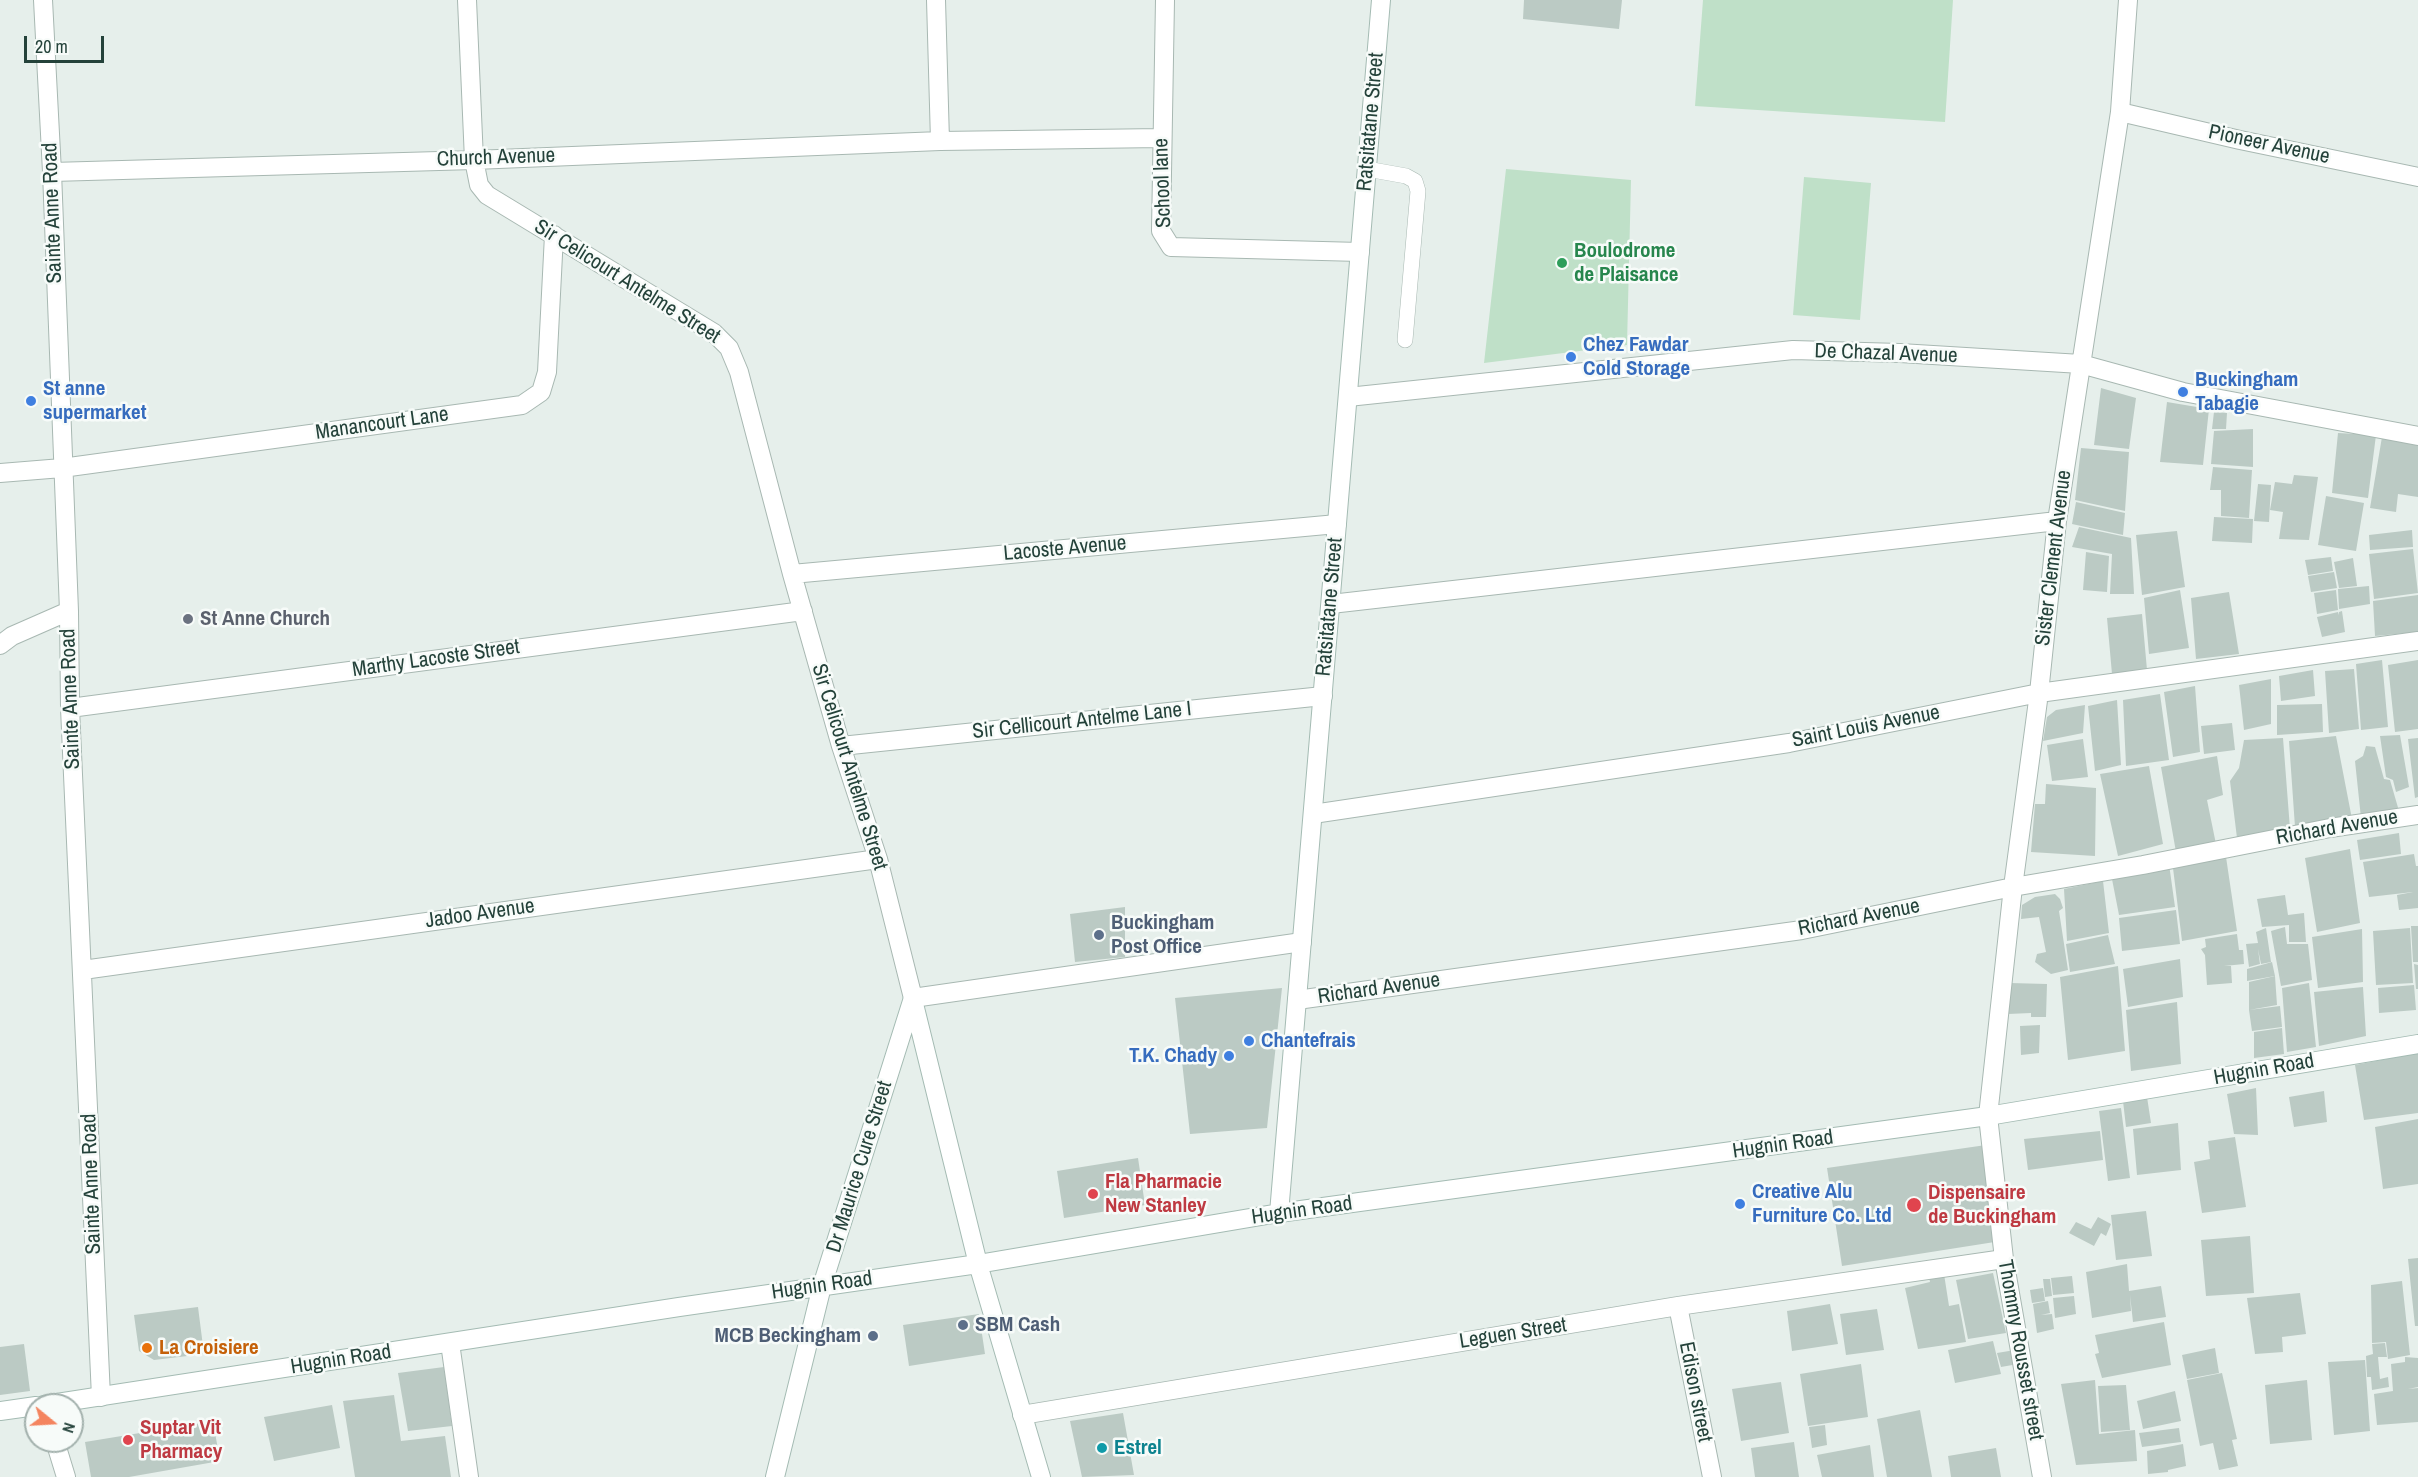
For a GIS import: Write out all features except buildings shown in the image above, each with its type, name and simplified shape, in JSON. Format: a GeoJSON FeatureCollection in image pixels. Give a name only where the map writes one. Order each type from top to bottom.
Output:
{"type":"FeatureCollection","features":[{"type":"Feature","properties":{"kind":"street","name":"Sainte Anne Road"},"geometry":{"type":"LineString","coordinates":[[43,0],[69,610],[70,708],[101,1397]]}},
{"type":"Feature","properties":{"kind":"street"},"geometry":{"type":"LineString","coordinates":[[467,0],[474,159]]}},
{"type":"Feature","properties":{"kind":"street"},"geometry":{"type":"LineString","coordinates":[[936,0],[940,141]]}},
{"type":"Feature","properties":{"kind":"street","name":"School lane"},"geometry":{"type":"LineString","coordinates":[[1165,0],[1161,231],[1171,247],[1360,252]]}},
{"type":"Feature","properties":{"kind":"street","name":"Ratsitatane Street"},"geometry":{"type":"LineString","coordinates":[[1279,1213],[1381,0]]}},
{"type":"Feature","properties":{"kind":"street","name":"Sister Clement Avenue"},"geometry":{"type":"LineString","coordinates":[[1988,1116],[2013,887],[2039,693],[2057,521],[2120,112],[2128,0]]}},
{"type":"Feature","properties":{"kind":"street","name":"Pioneer Avenue"},"geometry":{"type":"LineString","coordinates":[[2120,112],[2418,177]]}},
{"type":"Feature","properties":{"kind":"street","name":"Church Avenue"},"geometry":{"type":"LineString","coordinates":[[52,172],[940,141],[1161,138]]}},
{"type":"Feature","properties":{"kind":"street","name":"Sir Celicourt Antelme Street"},"geometry":{"type":"LineString","coordinates":[[474,159],[479,185],[487,195],[714,333],[729,348],[739,372],[792,574],[841,746],[878,859],[978,1264],[1041,1477]]}},
{"type":"Feature","properties":{"kind":"street","name":"Manancourt Lane"},"geometry":{"type":"LineString","coordinates":[[0,473],[62,468],[522,405],[541,392],[547,372],[554,235]]}},
{"type":"Feature","properties":{"kind":"street","name":"De Chazal Avenue"},"geometry":{"type":"LineString","coordinates":[[1348,397],[1793,350],[1900,353],[2081,364],[2183,392],[2418,436]]}},
{"type":"Feature","properties":{"kind":"street"},"geometry":{"type":"LineString","coordinates":[[1330,604],[2057,521]]}},
{"type":"Feature","properties":{"kind":"street","name":"Lacoste Avenue"},"geometry":{"type":"LineString","coordinates":[[792,574],[1337,524]]}},
{"type":"Feature","properties":{"kind":"street"},"geometry":{"type":"LineString","coordinates":[[0,645],[12,636],[69,610]]}},
{"type":"Feature","properties":{"kind":"street","name":"Marthy Lacoste Street"},"geometry":{"type":"LineString","coordinates":[[70,708],[803,611]]}},
{"type":"Feature","properties":{"kind":"street","name":"Saint Louis Avenue"},"geometry":{"type":"LineString","coordinates":[[1313,814],[1789,743],[2039,693],[2418,641]]}},
{"type":"Feature","properties":{"kind":"street","name":"Sir Cellicourt Antelme Lane I"},"geometry":{"type":"LineString","coordinates":[[841,746],[1323,696]]}},
{"type":"Feature","properties":{"kind":"street","name":"Richard Avenue"},"geometry":{"type":"LineString","coordinates":[[1297,1000],[1802,930],[2013,887],[2143,865],[2330,828],[2418,814]]}},
{"type":"Feature","properties":{"kind":"street","name":"Jadoo Avenue"},"geometry":{"type":"LineString","coordinates":[[83,970],[878,859]]}},
{"type":"Feature","properties":{"kind":"street"},"geometry":{"type":"LineString","coordinates":[[913,998],[1302,942]]}},
{"type":"Feature","properties":{"kind":"street","name":"Dr Maurice Cure Street"},"geometry":{"type":"LineString","coordinates":[[775,1477],[822,1286],[913,998]]}},
{"type":"Feature","properties":{"kind":"street","name":"Hugnin Road"},"geometry":{"type":"LineString","coordinates":[[84,1399],[978,1264],[1279,1213],[1988,1116],[2418,1044]]}},
{"type":"Feature","properties":{"kind":"street","name":"Thommy Rousset street"},"geometry":{"type":"LineString","coordinates":[[1988,1116],[2004,1259],[2042,1477]]}},
{"type":"Feature","properties":{"kind":"street","name":"Leguen Street"},"geometry":{"type":"LineString","coordinates":[[1022,1415],[1678,1306],[2004,1259]]}},
{"type":"Feature","properties":{"kind":"street","name":"Edison street"},"geometry":{"type":"LineString","coordinates":[[1678,1306],[1712,1477]]}},
{"type":"Feature","properties":{"kind":"street"},"geometry":{"type":"LineString","coordinates":[[450,1343],[469,1477]]}},
{"type":"Feature","properties":{"kind":"street"},"geometry":{"type":"LineString","coordinates":[[0,1411],[24,1408]]}},
{"type":"Feature","properties":{"kind":"street"},"geometry":{"type":"LineString","coordinates":[[59,1453],[66,1477]]}},
{"type":"Feature","properties":{"kind":"lane"},"geometry":{"type":"LineString","coordinates":[[1367,169],[1406,176],[1415,181],[1418,191],[1405,340]]}},
{"type":"Feature","properties":{"kind":"green space"},"geometry":{"type":"Polygon","coordinates":[[[1703,0],[1953,0],[1945,122],[1695,106],[1703,0]]]}},
{"type":"Feature","properties":{"kind":"green space","name":"Boulodrome de Plaisance"},"geometry":{"type":"Polygon","coordinates":[[[1506,169],[1631,180],[1627,345],[1484,363],[1506,169]]]}},
{"type":"Feature","properties":{"kind":"green space"},"geometry":{"type":"Polygon","coordinates":[[[1804,177],[1871,183],[1860,320],[1793,315],[1804,177]]]}},
{"type":"Feature","properties":{"kind":"place","name":"Boulodrome de Plaisance"},"geometry":{"type":"Point","coordinates":[1562,263]}},
{"type":"Feature","properties":{"kind":"place","name":"Chez Fawdar Cold Storage"},"geometry":{"type":"Point","coordinates":[1571,357]}},
{"type":"Feature","properties":{"kind":"place","name":"Buckingham Tabagie"},"geometry":{"type":"Point","coordinates":[2183,392]}},
{"type":"Feature","properties":{"kind":"place","name":"St anne supermarket"},"geometry":{"type":"Point","coordinates":[31,401]}},
{"type":"Feature","properties":{"kind":"place","name":"St Anne Church"},"geometry":{"type":"Point","coordinates":[188,619]}},
{"type":"Feature","properties":{"kind":"place","name":"Buckingham Post Office"},"geometry":{"type":"Point","coordinates":[1099,935]}},
{"type":"Feature","properties":{"kind":"place","name":"Chantefrais"},"geometry":{"type":"Point","coordinates":[1249,1041]}},
{"type":"Feature","properties":{"kind":"place","name":"T.K. Chady"},"geometry":{"type":"Point","coordinates":[1229,1056]}},
{"type":"Feature","properties":{"kind":"place","name":"Fla Pharmacie New Stanley"},"geometry":{"type":"Point","coordinates":[1093,1194]}},
{"type":"Feature","properties":{"kind":"place","name":"Creative Alu Furniture Co. Ltd"},"geometry":{"type":"Point","coordinates":[1740,1204]}},
{"type":"Feature","properties":{"kind":"place","name":"Dispensaire de Buckingham"},"geometry":{"type":"Point","coordinates":[1914,1205]}},
{"type":"Feature","properties":{"kind":"place","name":"SBM Cash"},"geometry":{"type":"Point","coordinates":[963,1325]}},
{"type":"Feature","properties":{"kind":"place","name":"MCB Beckingham"},"geometry":{"type":"Point","coordinates":[873,1336]}},
{"type":"Feature","properties":{"kind":"place","name":"La Croisiere"},"geometry":{"type":"Point","coordinates":[147,1348]}},
{"type":"Feature","properties":{"kind":"place","name":"Suptar Vit Pharmacy"},"geometry":{"type":"Point","coordinates":[128,1440]}},
{"type":"Feature","properties":{"kind":"place","name":"Estrel"},"geometry":{"type":"Point","coordinates":[1102,1448]}}]}
